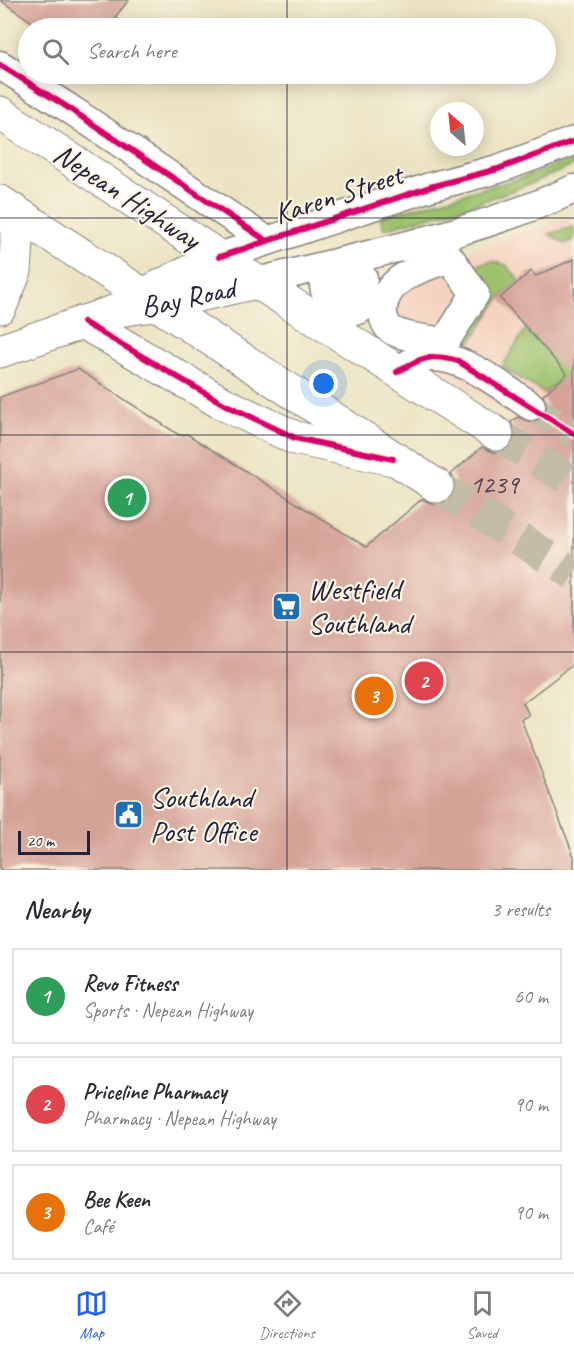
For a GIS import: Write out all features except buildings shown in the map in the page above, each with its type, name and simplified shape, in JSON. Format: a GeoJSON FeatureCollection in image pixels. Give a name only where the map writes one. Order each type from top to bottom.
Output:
{"type":"FeatureCollection","features":[{"type":"Feature","properties":{"kind":"main road","name":"Nepean Highway"},"geometry":{"type":"LineString","coordinates":[[0,113],[257,282],[497,434]]}},
{"type":"Feature","properties":{"kind":"main road"},"geometry":{"type":"LineString","coordinates":[[8,207],[140,303],[436,486]]}},
{"type":"Feature","properties":{"kind":"main road"},"geometry":{"type":"LineString","coordinates":[[0,307],[15,272],[17,243],[8,207]]}},
{"type":"Feature","properties":{"kind":"main road","name":"Karen Street"},"geometry":{"type":"LineString","coordinates":[[140,303],[219,257]]}},
{"type":"Feature","properties":{"kind":"main road","name":"Bay Road"},"geometry":{"type":"LineString","coordinates":[[0,351],[140,303],[257,282]]}},
{"type":"Feature","properties":{"kind":"main road"},"geometry":{"type":"LineString","coordinates":[[83,322],[224,404],[295,438],[393,459]]}},
{"type":"Feature","properties":{"kind":"street"},"geometry":{"type":"LineString","coordinates":[[0,65],[18,76]]}},
{"type":"Feature","properties":{"kind":"street"},"geometry":{"type":"LineString","coordinates":[[30,84],[267,241]]}},
{"type":"Feature","properties":{"kind":"street","name":"Karen Street"},"geometry":{"type":"LineString","coordinates":[[219,257],[430,187],[498,169],[574,141]]}},
{"type":"Feature","properties":{"kind":"street","name":"Karen Street"},"geometry":{"type":"LineString","coordinates":[[257,282],[494,221],[574,189]]}},
{"type":"Feature","properties":{"kind":"street"},"geometry":{"type":"LineString","coordinates":[[368,352],[375,297],[384,274],[401,246]]}},
{"type":"Feature","properties":{"kind":"street"},"geometry":{"type":"LineString","coordinates":[[397,372],[420,358],[444,357],[474,370],[531,406]]}},
{"type":"Feature","properties":{"kind":"shaded area"},"geometry":{"type":"Polygon","coordinates":[[[574,215],[574,459],[455,380],[398,333],[383,304],[427,266],[574,215]]]}},
{"type":"Feature","properties":{"kind":"green space"},"geometry":{"type":"Polygon","coordinates":[[[574,158],[574,165],[530,184],[475,204],[384,229],[380,217],[528,176],[574,158]]]}},
{"type":"Feature","properties":{"kind":"green space"},"geometry":{"type":"Polygon","coordinates":[[[574,227],[574,240],[565,244],[549,234],[574,227]]]}},
{"type":"Feature","properties":{"kind":"green space"},"geometry":{"type":"Polygon","coordinates":[[[492,261],[506,265],[520,281],[500,298],[469,344],[445,342],[475,294],[457,269],[492,261]]]}},
{"type":"Feature","properties":{"kind":"green space"},"geometry":{"type":"Polygon","coordinates":[[[527,327],[568,374],[544,393],[502,367],[527,327]]]}},
{"type":"Feature","properties":{"kind":"tunnel"},"geometry":{"type":"LineString","coordinates":[[531,406],[574,434]]}},
{"type":"Feature","properties":{"kind":"tunnel"},"geometry":{"type":"LineString","coordinates":[[497,434],[574,483]]}},
{"type":"Feature","properties":{"kind":"tunnel"},"geometry":{"type":"LineString","coordinates":[[437,486],[574,574]]}},
{"type":"Feature","properties":{"kind":"cycle path"},"geometry":{"type":"LineString","coordinates":[[0,65],[18,76]]}},
{"type":"Feature","properties":{"kind":"cycle path"},"geometry":{"type":"LineString","coordinates":[[30,84],[267,241]]}},
{"type":"Feature","properties":{"kind":"cycle path"},"geometry":{"type":"LineString","coordinates":[[219,257],[430,187],[498,169],[574,141]]}},
{"type":"Feature","properties":{"kind":"cycle path"},"geometry":{"type":"LineString","coordinates":[[83,322],[224,404],[295,438],[393,459]]}},
{"type":"Feature","properties":{"kind":"cycle path"},"geometry":{"type":"LineString","coordinates":[[397,372],[426,358],[440,357],[458,361],[574,434]]}},
{"type":"Feature","properties":{"kind":"place","name":"Revo Fitness"},"geometry":{"type":"Point","coordinates":[127,498]}},
{"type":"Feature","properties":{"kind":"place","name":"Westfield Southland"},"geometry":{"type":"Point","coordinates":[287,606]}},
{"type":"Feature","properties":{"kind":"place","name":"Priceline Pharmacy"},"geometry":{"type":"Point","coordinates":[424,681]}},
{"type":"Feature","properties":{"kind":"place","name":"Bee Keen"},"geometry":{"type":"Point","coordinates":[374,696]}},
{"type":"Feature","properties":{"kind":"place","name":"Southland Post Office"},"geometry":{"type":"Point","coordinates":[129,814]}}]}
